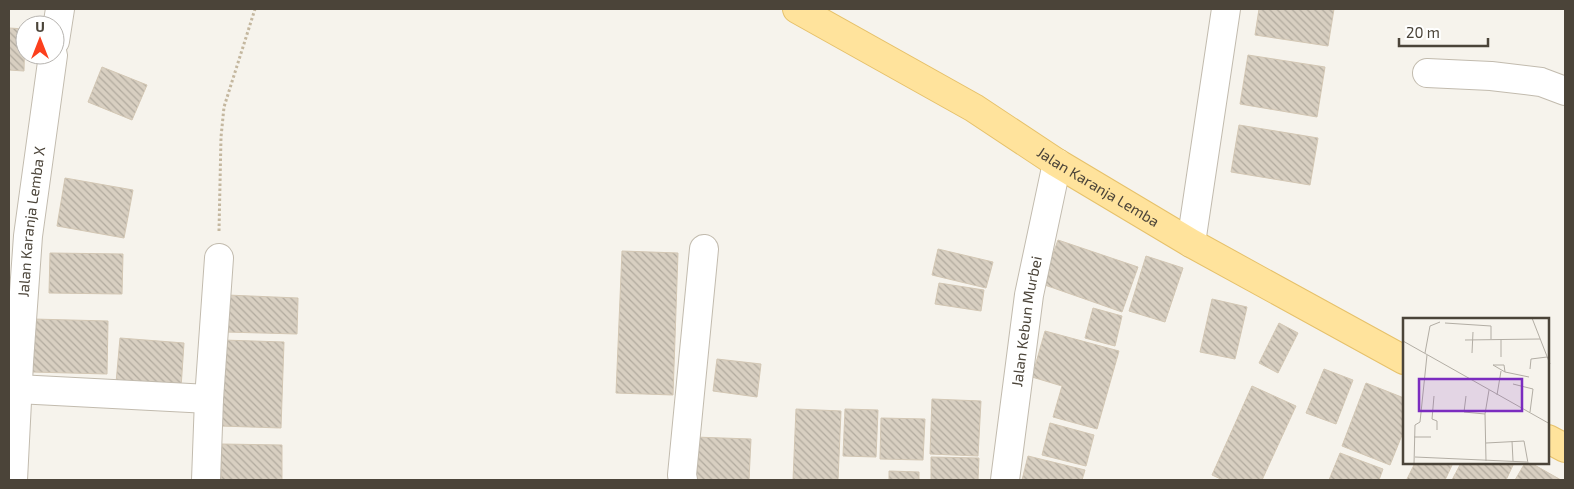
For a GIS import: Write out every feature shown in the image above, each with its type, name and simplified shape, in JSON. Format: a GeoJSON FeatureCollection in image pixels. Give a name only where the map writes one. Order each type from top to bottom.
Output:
{"type":"FeatureCollection","features":[{"type":"Feature","properties":{"kind":"main road","name":"Jalan Karanja Lemba"},"geometry":{"type":"LineString","coordinates":[[797,9],[974,108],[1057,163],[1191,243],[1403,359]]}},
{"type":"Feature","properties":{"kind":"main road"},"geometry":{"type":"LineString","coordinates":[[1549,440],[1565,448]]}},
{"type":"Feature","properties":{"kind":"street"},"geometry":{"type":"LineString","coordinates":[[1191,243],[1226,9]]}},
{"type":"Feature","properties":{"kind":"street","name":"Jalan Karanja Lemba X"},"geometry":{"type":"LineString","coordinates":[[13,480],[17,389],[28,236],[52,65]]}},
{"type":"Feature","properties":{"kind":"street"},"geometry":{"type":"LineString","coordinates":[[1427,73],[1491,76],[1541,82],[1565,91]]}},
{"type":"Feature","properties":{"kind":"street","name":"Jalan Kebun Murbei"},"geometry":{"type":"LineString","coordinates":[[1005,480],[1029,295],[1057,163]]}},
{"type":"Feature","properties":{"kind":"street"},"geometry":{"type":"LineString","coordinates":[[683,480],[704,248]]}},
{"type":"Feature","properties":{"kind":"street"},"geometry":{"type":"LineString","coordinates":[[206,480],[209,399],[219,258]]}},
{"type":"Feature","properties":{"kind":"street"},"geometry":{"type":"LineString","coordinates":[[17,389],[209,399]]}},
{"type":"Feature","properties":{"kind":"path"},"geometry":{"type":"LineString","coordinates":[[219,258],[221,137],[224,107],[255,9]]}},
{"type":"Feature","properties":{"kind":"building"},"geometry":{"type":"Polygon","coordinates":[[[1259,9],[1334,9],[1328,46],[1255,35],[1259,9]]]}},
{"type":"Feature","properties":{"kind":"building"},"geometry":{"type":"Polygon","coordinates":[[[9,28],[15,28],[15,65],[24,65],[24,71],[9,70],[9,28]]]}},
{"type":"Feature","properties":{"kind":"building"},"geometry":{"type":"Polygon","coordinates":[[[1248,55],[1325,67],[1317,117],[1240,104],[1248,55]]]}},
{"type":"Feature","properties":{"kind":"building"},"geometry":{"type":"Polygon","coordinates":[[[102,67],[147,85],[132,120],[88,102],[102,67]]]}},
{"type":"Feature","properties":{"kind":"building"},"geometry":{"type":"Polygon","coordinates":[[[1239,125],[1318,138],[1310,185],[1231,172],[1239,125]]]}},
{"type":"Feature","properties":{"kind":"building"},"geometry":{"type":"Polygon","coordinates":[[[65,178],[133,190],[124,238],[57,226],[65,178]]]}},
{"type":"Feature","properties":{"kind":"building"},"geometry":{"type":"Polygon","coordinates":[[[1058,240],[1138,267],[1122,312],[1042,284],[1058,240]]]}},
{"type":"Feature","properties":{"kind":"building"},"geometry":{"type":"Polygon","coordinates":[[[938,249],[993,262],[986,288],[932,275],[938,249]]]}},
{"type":"Feature","properties":{"kind":"building"},"geometry":{"type":"Polygon","coordinates":[[[622,251],[678,253],[673,395],[616,393],[622,251]]]}},
{"type":"Feature","properties":{"kind":"building"},"geometry":{"type":"Polygon","coordinates":[[[50,253],[123,254],[122,294],[49,293],[50,253]]]}},
{"type":"Feature","properties":{"kind":"building"},"geometry":{"type":"Polygon","coordinates":[[[1146,256],[1183,268],[1165,322],[1129,311],[1146,256]]]}},
{"type":"Feature","properties":{"kind":"building"},"geometry":{"type":"Polygon","coordinates":[[[939,283],[984,290],[981,311],[935,304],[939,283]]]}},
{"type":"Feature","properties":{"kind":"building"},"geometry":{"type":"Polygon","coordinates":[[[227,295],[298,298],[297,334],[225,332],[227,295]]]}},
{"type":"Feature","properties":{"kind":"building"},"geometry":{"type":"Polygon","coordinates":[[[1212,299],[1247,307],[1235,359],[1200,352],[1212,299]]]}},
{"type":"Feature","properties":{"kind":"building"},"geometry":{"type":"Polygon","coordinates":[[[1093,308],[1122,316],[1115,346],[1085,338],[1093,308]]]}},
{"type":"Feature","properties":{"kind":"building"},"geometry":{"type":"Polygon","coordinates":[[[33,319],[108,321],[107,374],[32,372],[33,319]]]}},
{"type":"Feature","properties":{"kind":"building"},"geometry":{"type":"Polygon","coordinates":[[[1279,323],[1298,333],[1278,373],[1259,363],[1279,323]]]}},
{"type":"Feature","properties":{"kind":"building"},"geometry":{"type":"Polygon","coordinates":[[[1045,331],[1119,351],[1097,429],[1053,417],[1062,386],[1032,377],[1045,331]]]}},
{"type":"Feature","properties":{"kind":"building"},"geometry":{"type":"Polygon","coordinates":[[[120,338],[184,343],[181,388],[116,383],[120,338]]]}},
{"type":"Feature","properties":{"kind":"building"},"geometry":{"type":"Polygon","coordinates":[[[223,340],[284,342],[281,428],[220,426],[223,340]]]}},
{"type":"Feature","properties":{"kind":"building"},"geometry":{"type":"Polygon","coordinates":[[[717,359],[761,364],[757,397],[713,391],[717,359]]]}},
{"type":"Feature","properties":{"kind":"building"},"geometry":{"type":"Polygon","coordinates":[[[1324,369],[1353,380],[1336,424],[1306,413],[1324,369]]]}},
{"type":"Feature","properties":{"kind":"building"},"geometry":{"type":"Polygon","coordinates":[[[1366,383],[1403,398],[1403,432],[1390,465],[1342,446],[1366,383]]]}},
{"type":"Feature","properties":{"kind":"building"},"geometry":{"type":"Polygon","coordinates":[[[1252,386],[1296,406],[1262,480],[1223,480],[1212,475],[1252,386]]]}},
{"type":"Feature","properties":{"kind":"building"},"geometry":{"type":"Polygon","coordinates":[[[932,399],[981,401],[978,456],[930,454],[932,399]]]}},
{"type":"Feature","properties":{"kind":"building"},"geometry":{"type":"Polygon","coordinates":[[[796,409],[841,411],[838,480],[793,480],[796,409]]]}},
{"type":"Feature","properties":{"kind":"building"},"geometry":{"type":"Polygon","coordinates":[[[845,409],[878,410],[876,457],[843,456],[845,409]]]}},
{"type":"Feature","properties":{"kind":"building"},"geometry":{"type":"Polygon","coordinates":[[[881,418],[925,419],[923,460],[880,459],[881,418]]]}},
{"type":"Feature","properties":{"kind":"building"},"geometry":{"type":"Polygon","coordinates":[[[1050,423],[1094,435],[1086,466],[1042,455],[1050,423]]]}},
{"type":"Feature","properties":{"kind":"building"},"geometry":{"type":"Polygon","coordinates":[[[694,437],[751,439],[749,480],[693,480],[694,437]]]}},
{"type":"Feature","properties":{"kind":"building"},"geometry":{"type":"Polygon","coordinates":[[[222,444],[282,445],[282,480],[221,480],[222,444]]]}},
{"type":"Feature","properties":{"kind":"building"},"geometry":{"type":"Polygon","coordinates":[[[1340,453],[1383,469],[1379,480],[1329,480],[1340,453]]]}},
{"type":"Feature","properties":{"kind":"building"},"geometry":{"type":"Polygon","coordinates":[[[1028,456],[1085,470],[1082,480],[1022,480],[1028,456]]]}},
{"type":"Feature","properties":{"kind":"building"},"geometry":{"type":"Polygon","coordinates":[[[931,457],[979,458],[978,480],[931,480],[931,457]]]}},
{"type":"Feature","properties":{"kind":"building"},"geometry":{"type":"Polygon","coordinates":[[[1414,464],[1453,464],[1445,480],[1407,479],[1414,464]]]}},
{"type":"Feature","properties":{"kind":"building"},"geometry":{"type":"Polygon","coordinates":[[[1460,464],[1514,464],[1506,480],[1452,480],[1460,464]]]}},
{"type":"Feature","properties":{"kind":"building"},"geometry":{"type":"Polygon","coordinates":[[[1524,464],[1533,464],[1561,480],[1515,480],[1524,464]]]}},
{"type":"Feature","properties":{"kind":"building"},"geometry":{"type":"Polygon","coordinates":[[[889,471],[919,472],[919,480],[889,480],[889,471]]]}}]}
